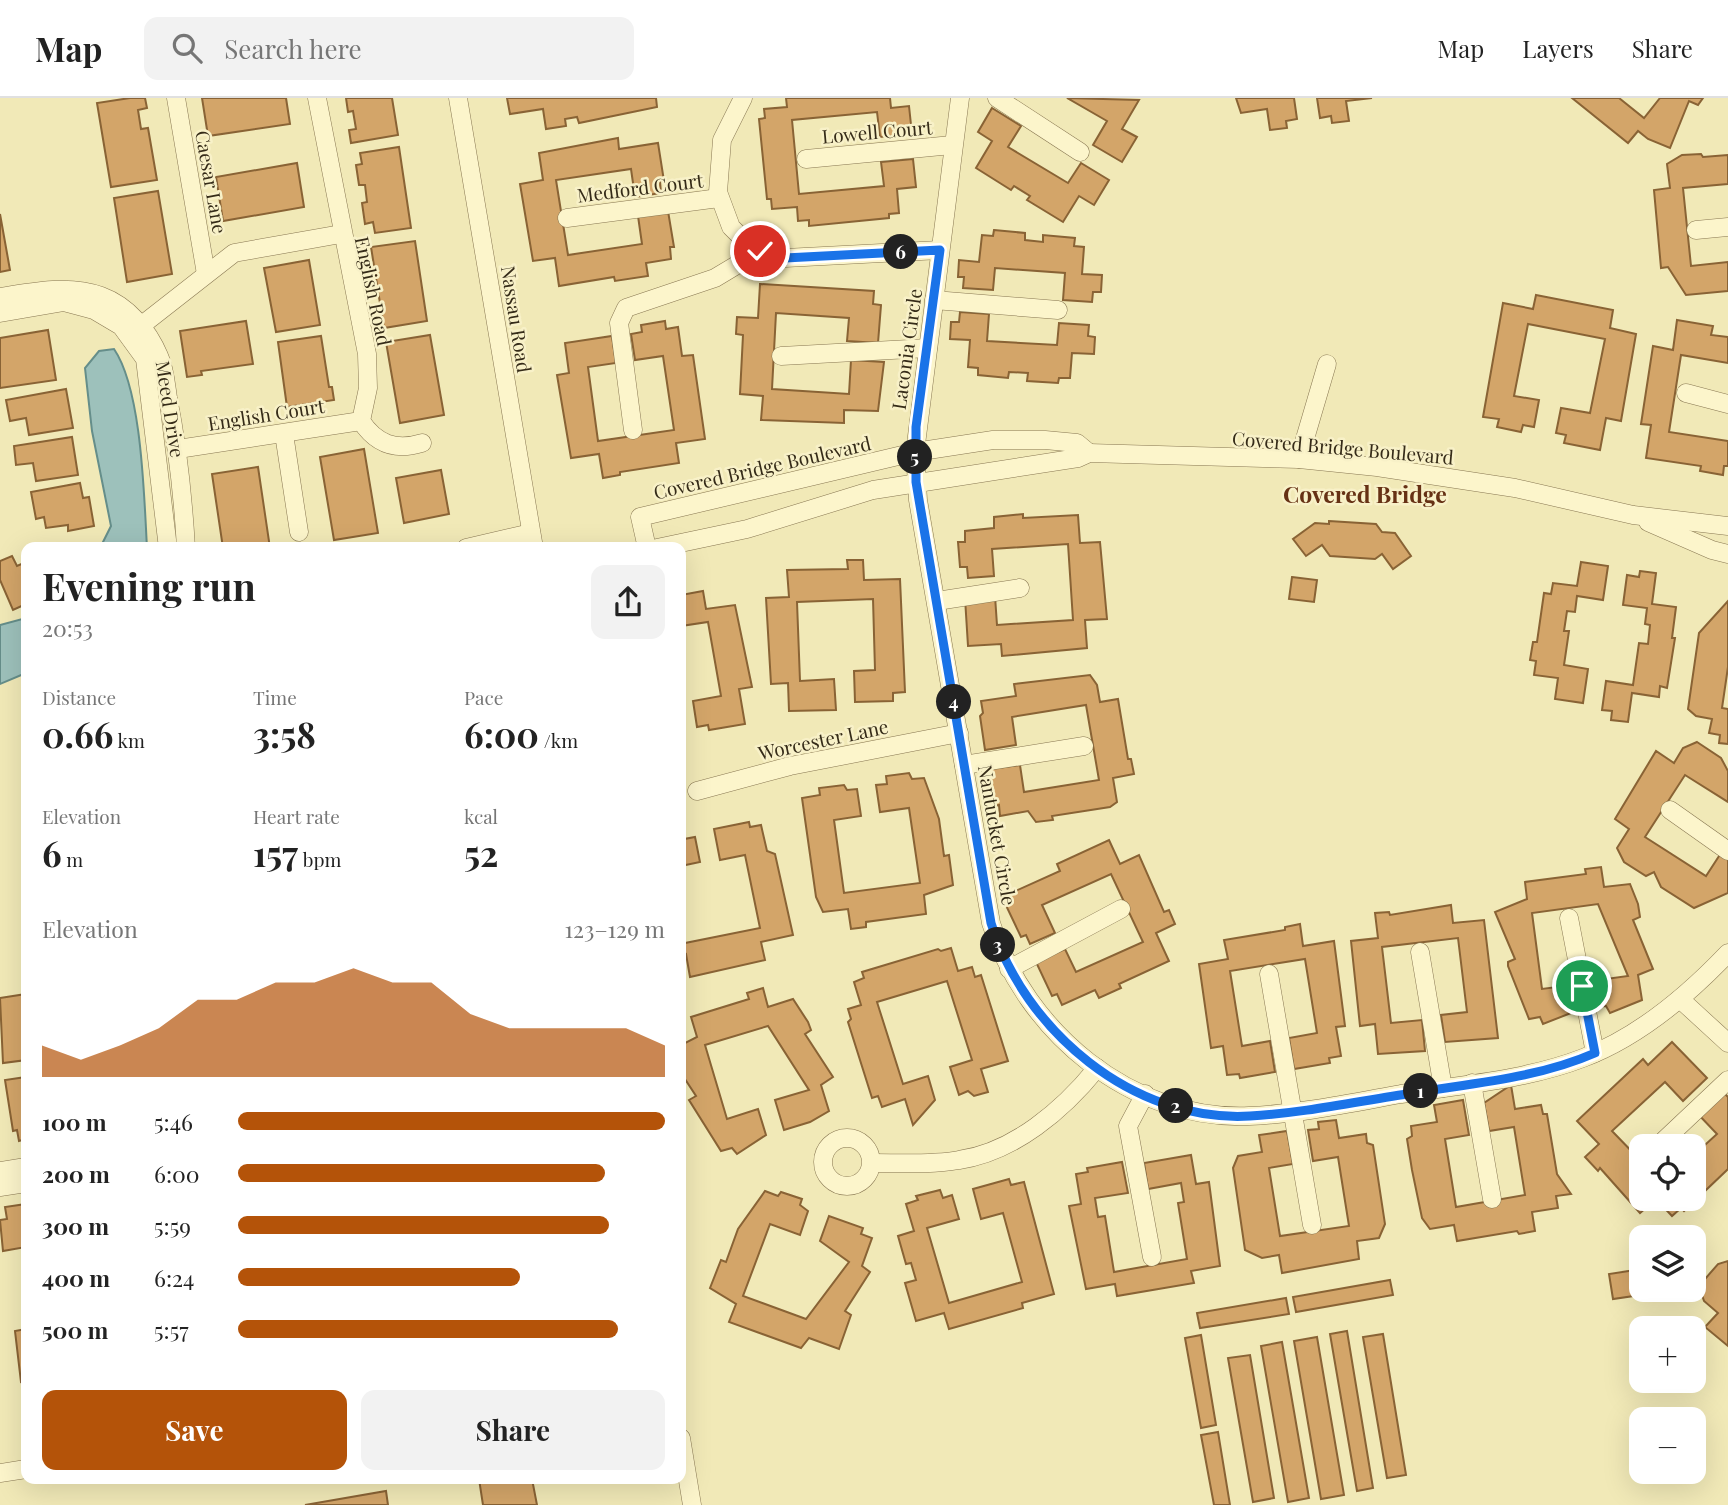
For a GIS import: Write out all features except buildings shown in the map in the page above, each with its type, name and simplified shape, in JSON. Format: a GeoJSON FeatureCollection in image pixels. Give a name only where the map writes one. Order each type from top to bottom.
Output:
{"type":"FeatureCollection","features":[{"type":"Feature","properties":{"kind":"street","name":"Caesar Lane"},"geometry":{"type":"LineString","coordinates":[[176,98],[206,274]]}},
{"type":"Feature","properties":{"kind":"street","name":"English Road"},"geometry":{"type":"LineString","coordinates":[[317,98],[368,365],[368,388],[361,421]]}},
{"type":"Feature","properties":{"kind":"street","name":"Nassau Road"},"geometry":{"type":"LineString","coordinates":[[458,98],[532,540]]}},
{"type":"Feature","properties":{"kind":"street"},"geometry":{"type":"LineString","coordinates":[[743,98],[722,140],[718,167],[719,198],[731,227],[760,251],[785,258],[940,250]]}},
{"type":"Feature","properties":{"kind":"street","name":"Laconia Circle"},"geometry":{"type":"LineString","coordinates":[[916,482],[915,452],[960,98]]}},
{"type":"Feature","properties":{"kind":"street"},"geometry":{"type":"LineString","coordinates":[[997,98],[1080,152]]}},
{"type":"Feature","properties":{"kind":"street","name":"Lowell Court"},"geometry":{"type":"LineString","coordinates":[[806,159],[952,145]]}},
{"type":"Feature","properties":{"kind":"street","name":"Medford Court"},"geometry":{"type":"LineString","coordinates":[[567,218],[719,198]]}},
{"type":"Feature","properties":{"kind":"street"},"geometry":{"type":"LineString","coordinates":[[1696,230],[1728,227]]}},
{"type":"Feature","properties":{"kind":"street"},"geometry":{"type":"LineString","coordinates":[[142,325],[233,253],[341,234]]}},
{"type":"Feature","properties":{"kind":"street"},"geometry":{"type":"LineString","coordinates":[[633,430],[619,323],[626,308],[715,278],[760,251]]}},
{"type":"Feature","properties":{"kind":"street"},"geometry":{"type":"LineString","coordinates":[[0,297],[52,289],[100,295],[126,309],[142,325],[160,357],[178,449],[186,542]]}},
{"type":"Feature","properties":{"kind":"street"},"geometry":{"type":"LineString","coordinates":[[934,300],[1058,310]]}},
{"type":"Feature","properties":{"kind":"street","name":"Meed Drive"},"geometry":{"type":"LineString","coordinates":[[0,313],[64,302],[94,310],[121,326],[145,359],[166,542]]}},
{"type":"Feature","properties":{"kind":"street"},"geometry":{"type":"LineString","coordinates":[[781,356],[928,348]]}},
{"type":"Feature","properties":{"kind":"street"},"geometry":{"type":"LineString","coordinates":[[1298,459],[1327,364]]}},
{"type":"Feature","properties":{"kind":"street"},"geometry":{"type":"LineString","coordinates":[[1685,393],[1728,404]]}},
{"type":"Feature","properties":{"kind":"street"},"geometry":{"type":"LineString","coordinates":[[361,421],[376,439],[386,444],[410,447],[422,443]]}},
{"type":"Feature","properties":{"kind":"street","name":"English Court"},"geometry":{"type":"LineString","coordinates":[[178,449],[361,421]]}},
{"type":"Feature","properties":{"kind":"street"},"geometry":{"type":"LineString","coordinates":[[284,433],[299,532]]}},
{"type":"Feature","properties":{"kind":"street","name":"Covered Bridge Boulevard"},"geometry":{"type":"LineString","coordinates":[[646,542],[640,517],[915,452],[993,440],[1045,440],[1077,443],[1089,453]]}},
{"type":"Feature","properties":{"kind":"street","name":"Covered Bridge Boulevard"},"geometry":{"type":"LineString","coordinates":[[685,542],[747,529],[873,490],[1078,458],[1089,453],[1298,459],[1452,477],[1633,515],[1728,526]]}},
{"type":"Feature","properties":{"kind":"street","name":"Nantucket Circle"},"geometry":{"type":"LineString","coordinates":[[916,482],[991,923],[1009,969],[1042,1019],[1097,1068],[1172,1105],[1223,1115],[1249,1116],[1348,1103],[1547,1070],[1595,1053],[1641,1028],[1680,999],[1728,953]]}},
{"type":"Feature","properties":{"kind":"street","name":"Covered Bridge Boulevard"},"geometry":{"type":"LineString","coordinates":[[1633,515],[1712,550],[1728,554]]}},
{"type":"Feature","properties":{"kind":"street"},"geometry":{"type":"LineString","coordinates":[[937,601],[1020,588]]}},
{"type":"Feature","properties":{"kind":"street","name":"Worcester Lane"},"geometry":{"type":"LineString","coordinates":[[697,791],[790,766],[959,733]]}},
{"type":"Feature","properties":{"kind":"street"},"geometry":{"type":"LineString","coordinates":[[964,765],[1084,746]]}},
{"type":"Feature","properties":{"kind":"street"},"geometry":{"type":"LineString","coordinates":[[1670,810],[1728,850]]}},
{"type":"Feature","properties":{"kind":"street"},"geometry":{"type":"LineString","coordinates":[[1009,969],[1121,909]]}},
{"type":"Feature","properties":{"kind":"street"},"geometry":{"type":"LineString","coordinates":[[1569,918],[1595,1053]]}},
{"type":"Feature","properties":{"kind":"street"},"geometry":{"type":"LineString","coordinates":[[1420,952],[1443,1088]]}},
{"type":"Feature","properties":{"kind":"street"},"geometry":{"type":"LineString","coordinates":[[1269,974],[1312,1225]]}},
{"type":"Feature","properties":{"kind":"street"},"geometry":{"type":"LineString","coordinates":[[1680,999],[1728,1043]]}},
{"type":"Feature","properties":{"kind":"street"},"geometry":{"type":"LineString","coordinates":[[872,1163],[957,1161],[1000,1147],[1059,1110],[1097,1068]]}},
{"type":"Feature","properties":{"kind":"street"},"geometry":{"type":"LineString","coordinates":[[1671,1134],[1728,1080]]}},
{"type":"Feature","properties":{"kind":"street"},"geometry":{"type":"LineString","coordinates":[[1472,1083],[1492,1199]]}},
{"type":"Feature","properties":{"kind":"street"},"geometry":{"type":"LineString","coordinates":[[1145,1094],[1128,1126],[1152,1257]]}},
{"type":"Feature","properties":{"kind":"street"},"geometry":{"type":"LineString","coordinates":[[0,1171],[21,1168]]}},
{"type":"Feature","properties":{"kind":"street"},"geometry":{"type":"LineString","coordinates":[[0,1187],[21,1184]]}},
{"type":"Feature","properties":{"kind":"street"},"geometry":{"type":"LineString","coordinates":[[686,1468],[692,1505]]}},
{"type":"Feature","properties":{"kind":"street"},"geometry":{"type":"LineString","coordinates":[[0,1473],[21,1470]]}},
{"type":"Feature","properties":{"kind":"water"},"geometry":{"type":"Polygon","coordinates":[[[114,349],[131,390],[143,473],[147,542],[103,542],[111,526],[92,431],[85,368],[99,351],[114,349]]]}},
{"type":"Feature","properties":{"kind":"water"},"geometry":{"type":"Polygon","coordinates":[[[21,619],[21,675],[0,684],[0,625],[21,619]]]}},
{"type":"Feature","properties":{"kind":"district","name":"Covered Bridge"},"geometry":{"type":"Point","coordinates":[1365,493]}},
{"type":"Feature","properties":{"kind":"route"},"geometry":{"type":"LineString","coordinates":[[760,251],[772,256],[798,258],[940,250],[916,427],[918,500],[991,923],[1000,951],[1027,1000],[1069,1046],[1112,1077],[1172,1105],[1201,1112],[1249,1116],[1308,1110],[1522,1075],[1583,1059],[1595,1053],[1582,986]]}}]}
